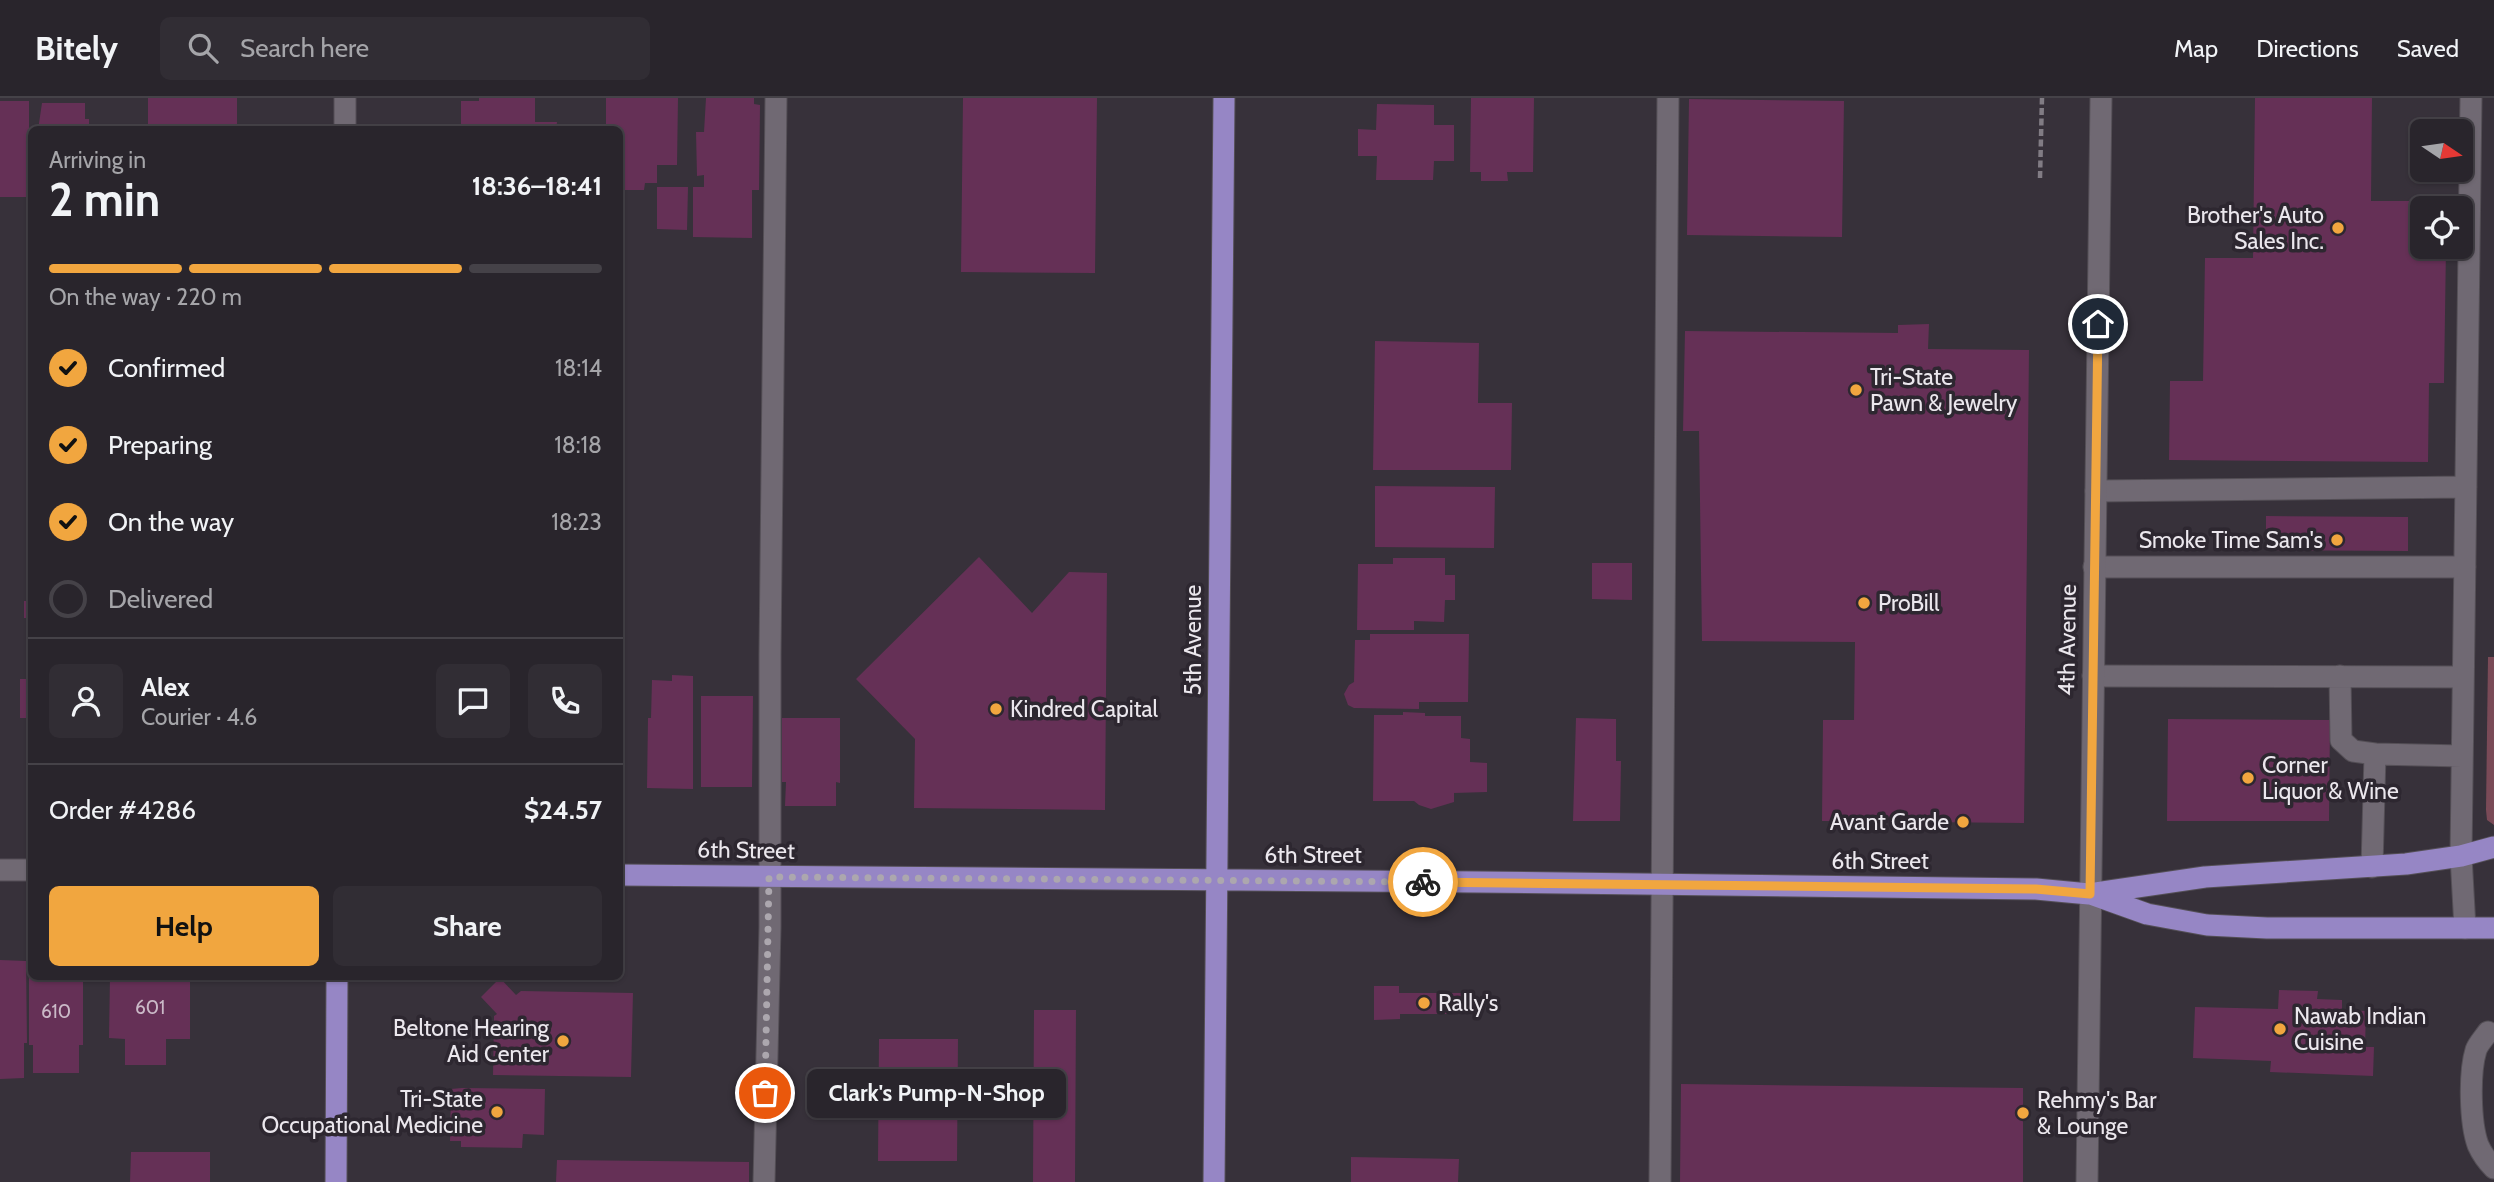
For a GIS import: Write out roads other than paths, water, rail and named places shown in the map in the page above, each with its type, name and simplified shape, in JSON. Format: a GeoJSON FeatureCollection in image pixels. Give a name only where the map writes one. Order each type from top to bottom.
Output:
{"type":"FeatureCollection","features":[{"type":"Feature","properties":{"kind":"main road"},"geometry":{"type":"LineString","coordinates":[[345,98],[345,126]]}},
{"type":"Feature","properties":{"kind":"main road"},"geometry":{"type":"LineString","coordinates":[[764,1182],[776,98]]}},
{"type":"Feature","properties":{"kind":"main road","name":"5th Avenue"},"geometry":{"type":"LineString","coordinates":[[1214,1182],[1219,881],[1224,98]]}},
{"type":"Feature","properties":{"kind":"main road"},"geometry":{"type":"LineString","coordinates":[[1660,1182],[1668,98]]}},
{"type":"Feature","properties":{"kind":"main road","name":"4th Avenue"},"geometry":{"type":"LineString","coordinates":[[2087,1182],[2101,98]]}},
{"type":"Feature","properties":{"kind":"main road"},"geometry":{"type":"LineString","coordinates":[[2465,928],[2460,856],[2471,98]]}},
{"type":"Feature","properties":{"kind":"main road"},"geometry":{"type":"LineString","coordinates":[[2096,491],[2466,487]]}},
{"type":"Feature","properties":{"kind":"main road"},"geometry":{"type":"LineString","coordinates":[[2094,567],[2465,567]]}},
{"type":"Feature","properties":{"kind":"main road"},"geometry":{"type":"LineString","coordinates":[[2093,676],[2463,677]]}},
{"type":"Feature","properties":{"kind":"main road"},"geometry":{"type":"LineString","coordinates":[[2340,676],[2341,740],[2353,751],[2462,756]]}},
{"type":"Feature","properties":{"kind":"main road"},"geometry":{"type":"LineString","coordinates":[[2372,867],[2375,754]]}},
{"type":"Feature","properties":{"kind":"main road"},"geometry":{"type":"LineString","coordinates":[[2090,894],[2205,877],[2372,867],[2460,856],[2494,846]]}},
{"type":"Feature","properties":{"kind":"main road"},"geometry":{"type":"LineString","coordinates":[[0,870],[28,870]]}},
{"type":"Feature","properties":{"kind":"main road","name":"6th Street"},"geometry":{"type":"LineString","coordinates":[[623,875],[2036,889],[2090,894]]}},
{"type":"Feature","properties":{"kind":"main road"},"geometry":{"type":"LineString","coordinates":[[2090,894],[2147,914],[2207,925],[2267,928],[2494,928]]}},
{"type":"Feature","properties":{"kind":"main road"},"geometry":{"type":"LineString","coordinates":[[335,1182],[337,980]]}},
{"type":"Feature","properties":{"kind":"main road"},"geometry":{"type":"LineString","coordinates":[[2488,1032],[2477,1048],[2472,1066],[2473,1115],[2478,1144],[2494,1168]]}},
{"type":"Feature","properties":{"kind":"place","name":"Brother's Auto Sales Inc."},"geometry":{"type":"Point","coordinates":[2338,228]}},
{"type":"Feature","properties":{"kind":"place","name":"Tri-State Pawn & Jewelry"},"geometry":{"type":"Point","coordinates":[1856,390]}},
{"type":"Feature","properties":{"kind":"place","name":"Smoke Time Sam's"},"geometry":{"type":"Point","coordinates":[2337,540]}},
{"type":"Feature","properties":{"kind":"place","name":"ProBill"},"geometry":{"type":"Point","coordinates":[1864,603]}},
{"type":"Feature","properties":{"kind":"place","name":"Kindred Capital"},"geometry":{"type":"Point","coordinates":[996,709]}},
{"type":"Feature","properties":{"kind":"place","name":"Corner Liquor & Wine"},"geometry":{"type":"Point","coordinates":[2248,778]}},
{"type":"Feature","properties":{"kind":"place","name":"Avant Garde"},"geometry":{"type":"Point","coordinates":[1963,822]}},
{"type":"Feature","properties":{"kind":"place","name":"Rally's"},"geometry":{"type":"Point","coordinates":[1424,1003]}},
{"type":"Feature","properties":{"kind":"place","name":"Nawab Indian Cuisine"},"geometry":{"type":"Point","coordinates":[2280,1029]}},
{"type":"Feature","properties":{"kind":"place","name":"Beltone Hearing Aid Center"},"geometry":{"type":"Point","coordinates":[563,1041]}},
{"type":"Feature","properties":{"kind":"place","name":"Clark's Pump-N-Shop"},"geometry":{"type":"Point","coordinates":[765,1093]}},
{"type":"Feature","properties":{"kind":"place","name":"Tri-State Occupational Medicine"},"geometry":{"type":"Point","coordinates":[497,1112]}},
{"type":"Feature","properties":{"kind":"place","name":"Rehmy's Bar & Lounge"},"geometry":{"type":"Point","coordinates":[2023,1113]}}]}
